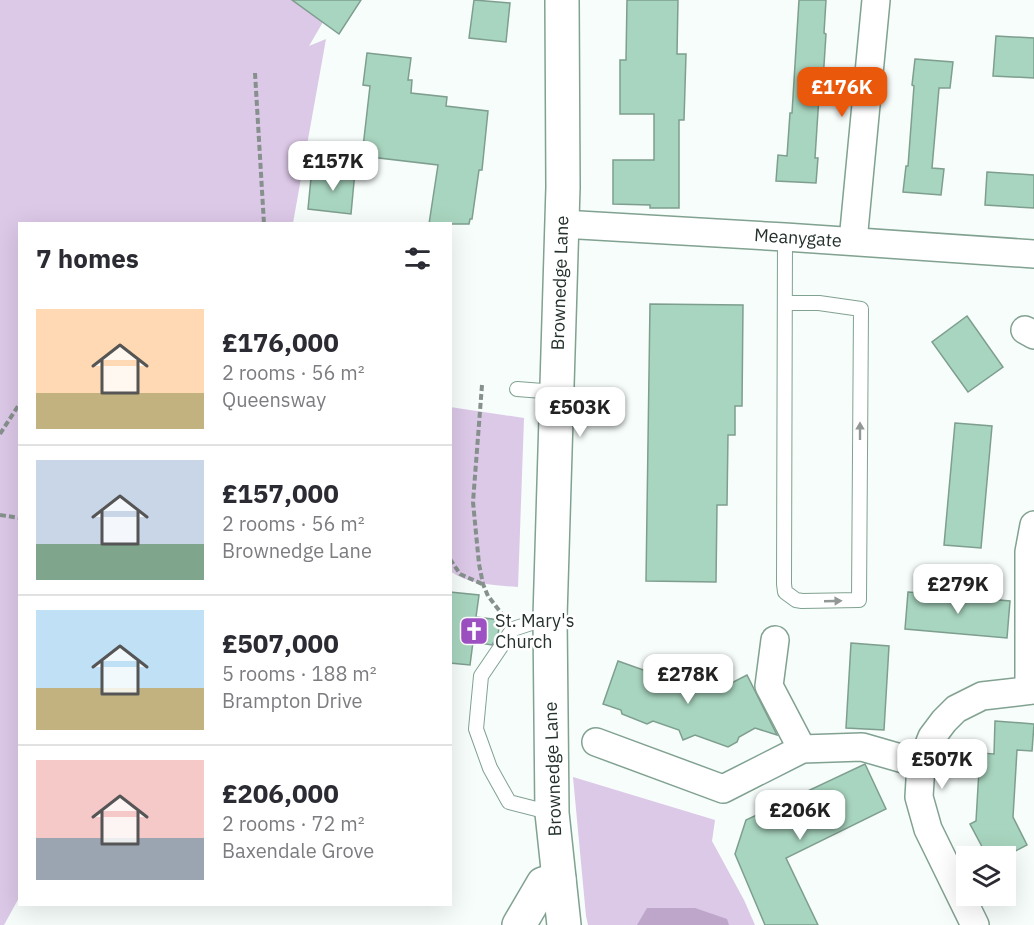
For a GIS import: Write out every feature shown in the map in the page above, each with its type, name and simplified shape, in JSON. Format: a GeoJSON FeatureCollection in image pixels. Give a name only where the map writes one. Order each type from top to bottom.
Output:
{"type":"FeatureCollection","features":[{"type":"Feature","properties":{"kind":"main road","name":"Brownedge Lane"},"geometry":{"type":"LineString","coordinates":[[562,0],[562,224],[550,617],[552,813],[564,925]]}},
{"type":"Feature","properties":{"kind":"main road"},"geometry":{"type":"LineString","coordinates":[[519,925],[543,884],[559,879]]}},
{"type":"Feature","properties":{"kind":"street"},"geometry":{"type":"LineString","coordinates":[[853,241],[876,0]]}},
{"type":"Feature","properties":{"kind":"street","name":"Meanygate"},"geometry":{"type":"LineString","coordinates":[[562,224],[1034,254]]}},
{"type":"Feature","properties":{"kind":"street"},"geometry":{"type":"LineString","coordinates":[[975,925],[928,829],[919,797],[921,764],[932,737],[956,709],[982,696],[1031,690],[1029,552],[1034,525]]}},
{"type":"Feature","properties":{"kind":"street"},"geometry":{"type":"LineString","coordinates":[[775,640],[769,686],[801,749]]}},
{"type":"Feature","properties":{"kind":"street"},"geometry":{"type":"LineString","coordinates":[[596,742],[723,789],[801,749],[862,747],[921,764]]}},
{"type":"Feature","properties":{"kind":"lane"},"geometry":{"type":"LineString","coordinates":[[784,237],[785,592],[802,602],[859,600],[861,309],[819,303],[785,303]]}},
{"type":"Feature","properties":{"kind":"lane"},"geometry":{"type":"LineString","coordinates":[[517,389],[556,392]]}},
{"type":"Feature","properties":{"kind":"lane"},"geometry":{"type":"LineString","coordinates":[[550,617],[513,629],[481,676],[476,729],[490,768],[509,802],[552,813]]}},
{"type":"Feature","properties":{"kind":"path"},"geometry":{"type":"LineString","coordinates":[[255,73],[264,222]]}},
{"type":"Feature","properties":{"kind":"path"},"geometry":{"type":"LineString","coordinates":[[482,385],[472,502],[479,564],[488,596],[513,629]]}},
{"type":"Feature","properties":{"kind":"path"},"geometry":{"type":"LineString","coordinates":[[0,434],[18,406]]}},
{"type":"Feature","properties":{"kind":"path"},"geometry":{"type":"LineString","coordinates":[[0,516],[18,518]]}},
{"type":"Feature","properties":{"kind":"path"},"geometry":{"type":"LineString","coordinates":[[452,562],[460,574],[483,584]]}},
{"type":"Feature","properties":{"kind":"shaded area"},"geometry":{"type":"Polygon","coordinates":[[[0,0],[294,0],[323,22],[309,46],[326,39],[293,222],[18,222],[18,900],[4,925],[0,925],[0,0]]]}},
{"type":"Feature","properties":{"kind":"shaded area"},"geometry":{"type":"Polygon","coordinates":[[[452,407],[524,418],[518,587],[474,582],[452,572],[452,407]]]}},
{"type":"Feature","properties":{"kind":"shaded area"},"geometry":{"type":"Polygon","coordinates":[[[573,777],[715,820],[712,841],[755,925],[588,925],[573,777]]]}},
{"type":"Feature","properties":{"kind":"shaded area"},"geometry":{"type":"Polygon","coordinates":[[[647,908],[695,908],[727,919],[729,925],[637,925],[647,908]]]}},
{"type":"Feature","properties":{"kind":"building"},"geometry":{"type":"Polygon","coordinates":[[[292,0],[361,0],[339,34],[292,0]]]}},
{"type":"Feature","properties":{"kind":"building"},"geometry":{"type":"Polygon","coordinates":[[[474,0],[510,3],[506,42],[469,38],[474,0]]]}},
{"type":"Feature","properties":{"kind":"building"},"geometry":{"type":"Polygon","coordinates":[[[627,0],[678,0],[677,54],[686,54],[684,120],[679,120],[679,208],[613,204],[613,160],[654,160],[654,114],[620,114],[620,60],[626,60],[627,0]]]}},
{"type":"Feature","properties":{"kind":"building"},"geometry":{"type":"Polygon","coordinates":[[[799,0],[826,0],[822,96],[819,96],[815,158],[818,158],[816,183],[776,181],[778,155],[787,156],[799,0]]]}},
{"type":"Feature","properties":{"kind":"building"},"geometry":{"type":"Polygon","coordinates":[[[996,36],[1034,38],[1034,78],[993,76],[996,36]]]}},
{"type":"Feature","properties":{"kind":"building"},"geometry":{"type":"Polygon","coordinates":[[[367,53],[411,58],[408,80],[412,80],[411,93],[447,97],[446,106],[488,111],[482,170],[479,170],[472,219],[469,224],[429,222],[438,165],[362,156],[370,86],[363,85],[367,53]]]}},
{"type":"Feature","properties":{"kind":"building"},"geometry":{"type":"Polygon","coordinates":[[[915,59],[953,62],[950,88],[939,88],[932,168],[944,169],[941,195],[903,192],[906,166],[908,166],[915,59]]]}},
{"type":"Feature","properties":{"kind":"building"},"geometry":{"type":"Polygon","coordinates":[[[325,168],[355,171],[351,214],[308,209],[311,178],[324,179],[325,168]]]}},
{"type":"Feature","properties":{"kind":"building"},"geometry":{"type":"Polygon","coordinates":[[[987,172],[1034,175],[1034,208],[985,205],[987,172]]]}},
{"type":"Feature","properties":{"kind":"building"},"geometry":{"type":"Polygon","coordinates":[[[650,304],[743,305],[742,406],[735,406],[735,435],[728,435],[727,505],[717,505],[716,582],[646,581],[650,304]]]}},
{"type":"Feature","properties":{"kind":"building"},"geometry":{"type":"Polygon","coordinates":[[[967,316],[1003,367],[968,392],[932,342],[967,316]]]}},
{"type":"Feature","properties":{"kind":"building"},"geometry":{"type":"Polygon","coordinates":[[[955,423],[992,426],[981,548],[944,545],[955,423]]]}},
{"type":"Feature","properties":{"kind":"building","name":"St. Mary's Church"},"geometry":{"type":"Polygon","coordinates":[[[452,592],[479,595],[476,617],[500,620],[498,635],[492,645],[473,642],[470,665],[452,663],[452,592]]]}},
{"type":"Feature","properties":{"kind":"building"},"geometry":{"type":"Polygon","coordinates":[[[908,592],[1010,601],[1007,638],[905,629],[908,592]]]}},
{"type":"Feature","properties":{"kind":"building"},"geometry":{"type":"Polygon","coordinates":[[[851,643],[889,646],[884,730],[846,728],[851,643]]]}},
{"type":"Feature","properties":{"kind":"building"},"geometry":{"type":"Polygon","coordinates":[[[618,661],[691,687],[692,683],[716,691],[747,675],[777,735],[755,728],[739,737],[737,742],[728,747],[695,735],[683,740],[679,730],[653,721],[647,724],[622,714],[621,710],[603,704],[618,661]]]}},
{"type":"Feature","properties":{"kind":"building"},"geometry":{"type":"Polygon","coordinates":[[[995,721],[1034,724],[1032,751],[1017,750],[1013,817],[1027,845],[1016,851],[1016,846],[982,846],[970,824],[976,821],[980,753],[994,754],[995,721]]]}},
{"type":"Feature","properties":{"kind":"building"},"geometry":{"type":"Polygon","coordinates":[[[865,764],[886,809],[786,858],[818,925],[765,925],[735,854],[746,820],[865,764]]]}},
{"type":"Feature","properties":{"kind":"place","name":"St. Mary's Church"},"geometry":{"type":"Point","coordinates":[474,631]}}]}
